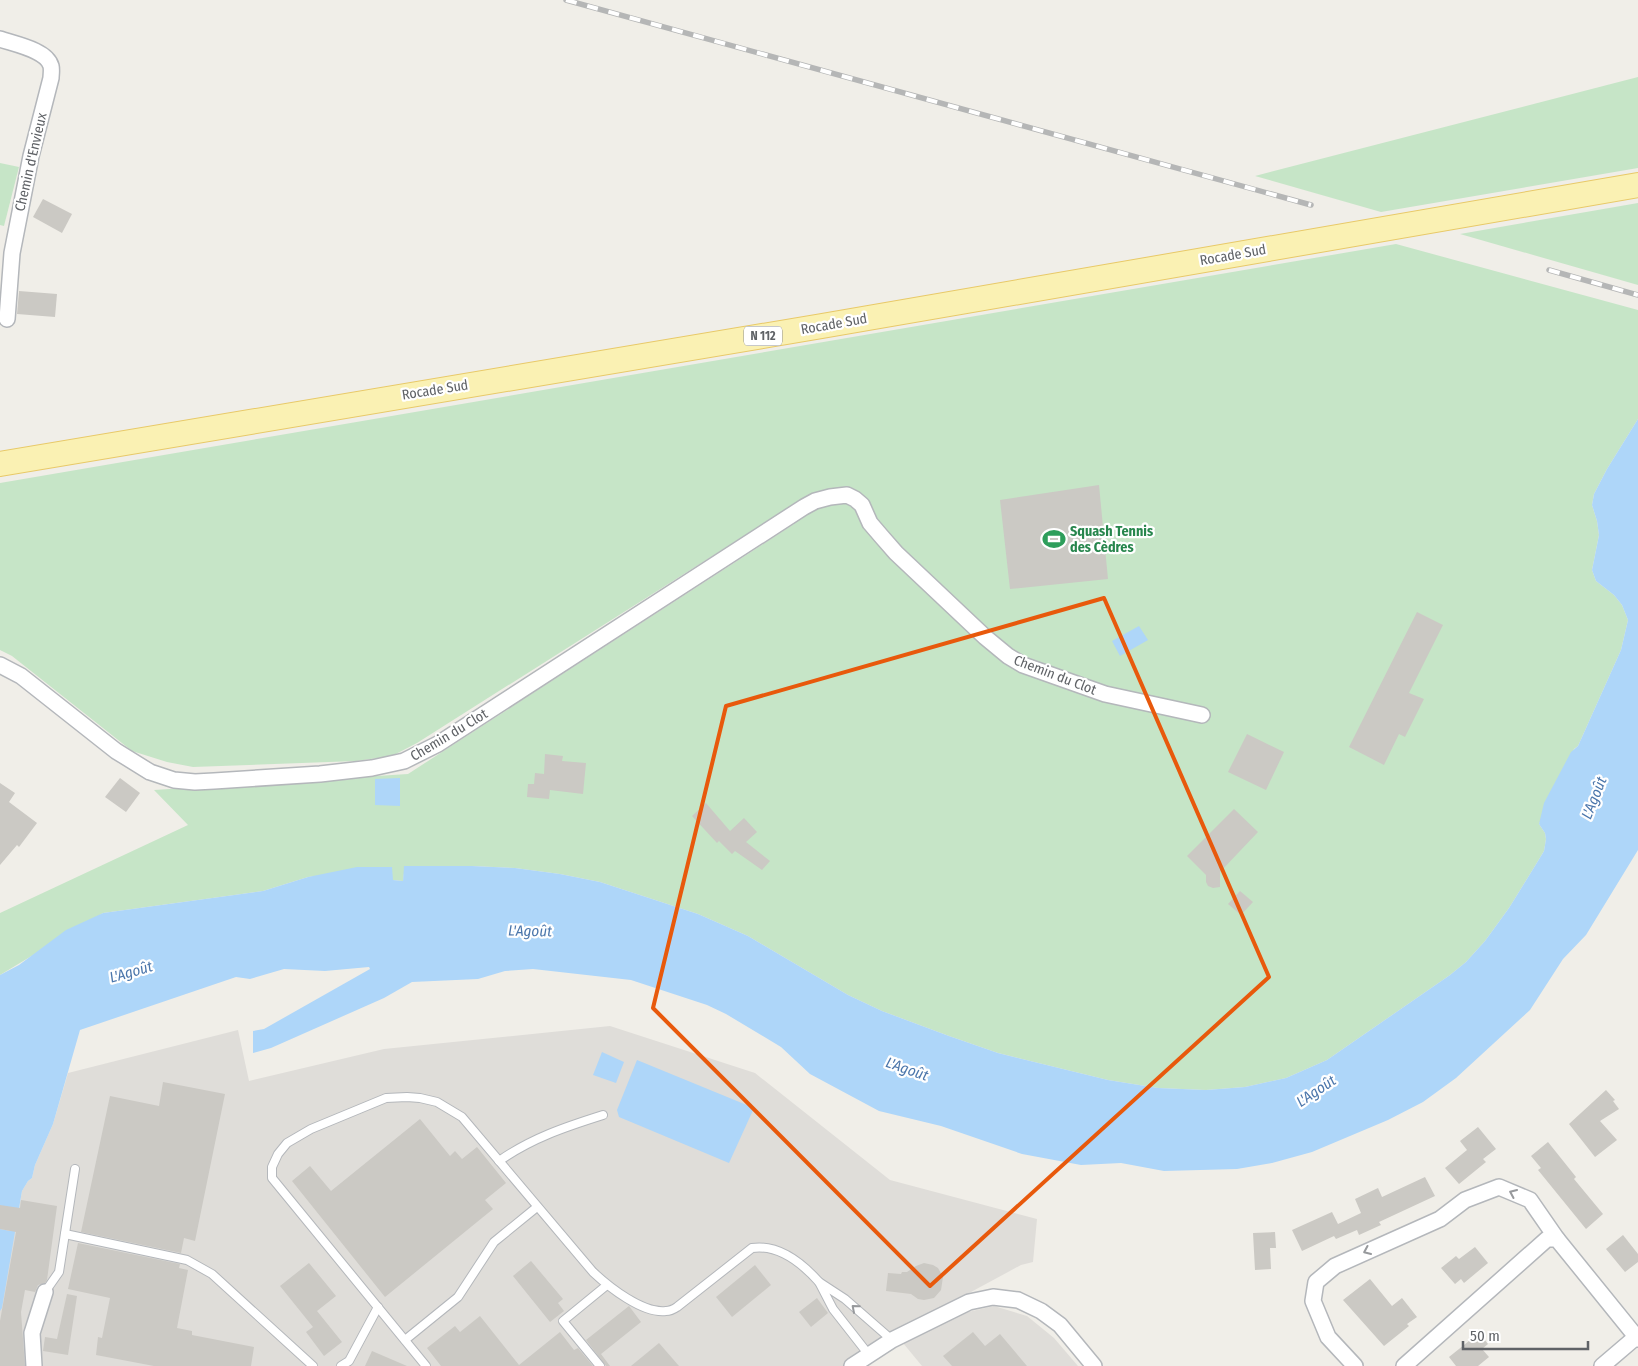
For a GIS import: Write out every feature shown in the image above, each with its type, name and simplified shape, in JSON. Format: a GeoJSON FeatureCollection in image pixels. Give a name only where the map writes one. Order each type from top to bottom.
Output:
{"type":"FeatureCollection","features":[{"type":"Feature","properties":{"kind":"main road","name":"Rocade Sud"},"geometry":{"type":"LineString","coordinates":[[0,464],[994,297],[1577,194],[1638,185]]}},
{"type":"Feature","properties":{"kind":"street","name":"Chemin d'Envieux"},"geometry":{"type":"LineString","coordinates":[[0,39],[40,52],[48,59],[52,67],[51,78],[31,156],[12,253],[7,319]]}},
{"type":"Feature","properties":{"kind":"street","name":"Chemin du Clot"},"geometry":{"type":"LineString","coordinates":[[0,665],[21,676],[116,752],[150,772],[163,777],[184,781],[214,781],[320,774],[395,764],[438,744],[815,501],[847,506],[870,522],[896,553],[985,637],[1008,656],[1023,665],[1104,694],[1202,715]]}},
{"type":"Feature","properties":{"kind":"street"},"geometry":{"type":"LineString","coordinates":[[1355,1366],[1328,1338],[1312,1301],[1316,1282],[1335,1266],[1440,1219],[1466,1200],[1499,1187],[1530,1200],[1557,1239],[1637,1338],[1602,1366]]}},
{"type":"Feature","properties":{"kind":"street"},"geometry":{"type":"LineString","coordinates":[[1409,1364],[1546,1240],[1557,1239]]}},
{"type":"Feature","properties":{"kind":"street"},"geometry":{"type":"LineString","coordinates":[[34,1366],[32,1333],[45,1292]]}},
{"type":"Feature","properties":{"kind":"street"},"geometry":{"type":"LineString","coordinates":[[852,1366],[892,1340],[969,1302],[993,1297],[1018,1300],[1041,1311],[1060,1325],[1094,1366]]}},
{"type":"Feature","properties":{"kind":"lane"},"geometry":{"type":"LineString","coordinates":[[426,1366],[272,1178],[272,1167],[278,1154],[287,1143],[311,1129],[386,1098],[420,1098],[437,1102],[462,1117],[574,1252],[607,1285],[633,1301],[653,1310],[668,1311],[677,1307],[752,1248],[763,1247],[780,1251],[807,1270],[819,1282],[845,1299],[892,1340]]}},
{"type":"Feature","properties":{"kind":"lane"},"geometry":{"type":"LineString","coordinates":[[499,1161],[520,1146],[563,1128],[603,1115]]}},
{"type":"Feature","properties":{"kind":"lane"},"geometry":{"type":"LineString","coordinates":[[45,1292],[59,1272],[75,1169]]}},
{"type":"Feature","properties":{"kind":"lane"},"geometry":{"type":"LineString","coordinates":[[405,1340],[458,1297],[494,1242],[537,1207]]}},
{"type":"Feature","properties":{"kind":"lane"},"geometry":{"type":"LineString","coordinates":[[65,1234],[187,1260],[212,1274],[313,1366]]}},
{"type":"Feature","properties":{"kind":"lane"},"geometry":{"type":"LineString","coordinates":[[819,1282],[833,1309],[869,1355]]}},
{"type":"Feature","properties":{"kind":"lane"},"geometry":{"type":"LineString","coordinates":[[600,1366],[563,1321],[607,1285]]}},
{"type":"Feature","properties":{"kind":"lane"},"geometry":{"type":"LineString","coordinates":[[341,1366],[349,1361],[378,1307]]}},
{"type":"Feature","properties":{"kind":"highlighted area"},"geometry":{"type":"Polygon","coordinates":[[[1104,598],[1269,977],[930,1286],[653,1008],[726,706],[1104,598]]]}},
{"type":"Feature","properties":{"kind":"shaded area"},"geometry":{"type":"Polygon","coordinates":[[[610,1026],[755,1073],[890,1180],[1037,1219],[1033,1262],[1021,1265],[895,1333],[853,1366],[0,1366],[0,1205],[19,1208],[22,1191],[32,1178],[35,1165],[53,1124],[68,1073],[238,1030],[249,1081],[384,1049],[610,1026]]]}},
{"type":"Feature","properties":{"kind":"shaded area"},"geometry":{"type":"Polygon","coordinates":[[[994,1306],[1027,1316],[1054,1338],[1078,1366],[922,1366],[903,1343],[968,1312],[994,1306]]]}},
{"type":"Feature","properties":{"kind":"green space"},"geometry":{"type":"Polygon","coordinates":[[[1638,77],[1638,168],[1381,212],[1255,176],[1638,77]]]}},
{"type":"Feature","properties":{"kind":"green space"},"geometry":{"type":"Polygon","coordinates":[[[0,163],[19,167],[4,226],[0,225],[0,163]]]}},
{"type":"Feature","properties":{"kind":"green space"},"geometry":{"type":"Polygon","coordinates":[[[1638,203],[1638,285],[1460,234],[1638,203]]]}},
{"type":"Feature","properties":{"kind":"green space"},"geometry":{"type":"Polygon","coordinates":[[[1396,244],[1638,310],[1638,419],[1607,469],[1594,494],[1592,505],[1599,535],[1592,570],[1596,581],[1614,595],[1622,605],[1628,620],[1621,650],[1578,746],[1574,749],[1539,824],[1545,833],[1544,851],[1509,908],[1485,941],[1466,962],[1327,1060],[1286,1078],[1245,1087],[1206,1090],[1158,1088],[1108,1080],[998,1053],[882,1011],[848,995],[748,936],[698,914],[600,882],[515,868],[405,866],[403,881],[392,880],[392,867],[308,877],[263,891],[103,913],[0,975],[0,913],[188,825],[154,790],[408,774],[794,524],[804,498],[417,743],[392,756],[356,761],[193,767],[167,762],[132,751],[12,656],[0,650],[0,483],[1396,244]]]}},
{"type":"Feature","properties":{"kind":"water","name":"L'Agoût"},"geometry":{"type":"Polygon","coordinates":[[[1638,419],[1638,850],[1586,935],[1563,959],[1530,1010],[1456,1078],[1423,1102],[1388,1120],[1312,1152],[1272,1163],[1237,1169],[1164,1171],[1121,1163],[1081,1165],[1022,1154],[941,1126],[879,1111],[810,1074],[781,1047],[726,1014],[707,1005],[631,980],[533,969],[505,971],[478,979],[412,982],[384,998],[271,1048],[253,1053],[253,1031],[264,1029],[370,969],[369,967],[325,971],[284,969],[250,979],[236,977],[80,1030],[53,1124],[35,1165],[32,1178],[22,1191],[0,1311],[0,1229],[10,1231],[0,1205],[0,975],[19,965],[66,930],[103,913],[263,891],[308,877],[357,867],[392,867],[393,880],[403,881],[404,866],[515,868],[600,882],[698,914],[748,936],[848,995],[882,1011],[998,1053],[1108,1080],[1158,1088],[1206,1090],[1245,1087],[1286,1078],[1327,1060],[1466,962],[1485,941],[1509,908],[1544,851],[1545,833],[1539,824],[1544,803],[1571,752],[1578,746],[1621,650],[1628,620],[1622,605],[1614,595],[1596,581],[1592,570],[1599,535],[1592,505],[1594,494],[1607,469],[1638,419]]]}},
{"type":"Feature","properties":{"kind":"water"},"geometry":{"type":"Polygon","coordinates":[[[1139,626],[1148,640],[1120,656],[1112,641],[1139,626]]]}},
{"type":"Feature","properties":{"kind":"water"},"geometry":{"type":"Polygon","coordinates":[[[400,778],[400,806],[375,805],[375,779],[400,778]]]}},
{"type":"Feature","properties":{"kind":"water"},"geometry":{"type":"Polygon","coordinates":[[[602,1052],[624,1062],[616,1083],[593,1075],[602,1052]]]}},
{"type":"Feature","properties":{"kind":"water"},"geometry":{"type":"Polygon","coordinates":[[[637,1060],[754,1108],[729,1163],[619,1117],[617,1110],[637,1060]]]}},
{"type":"Feature","properties":{"kind":"building"},"geometry":{"type":"Polygon","coordinates":[[[43,199],[72,214],[62,233],[33,217],[43,199]]]}},
{"type":"Feature","properties":{"kind":"building"},"geometry":{"type":"Polygon","coordinates":[[[19,291],[57,294],[55,317],[17,314],[19,291]]]}},
{"type":"Feature","properties":{"kind":"building","name":"Squash Tennis des Cèdres"},"geometry":{"type":"Polygon","coordinates":[[[1099,485],[1108,579],[1010,589],[1000,500],[1099,485]]]}},
{"type":"Feature","properties":{"kind":"building"},"geometry":{"type":"Polygon","coordinates":[[[1417,612],[1443,625],[1409,693],[1424,699],[1405,737],[1399,734],[1384,765],[1349,747],[1417,612]]]}},
{"type":"Feature","properties":{"kind":"building"},"geometry":{"type":"Polygon","coordinates":[[[1247,734],[1284,752],[1266,790],[1228,772],[1247,734]]]}},
{"type":"Feature","properties":{"kind":"building"},"geometry":{"type":"Polygon","coordinates":[[[545,754],[563,756],[562,761],[586,763],[583,794],[550,790],[549,799],[527,797],[528,784],[534,784],[535,773],[544,774],[545,754]]]}},
{"type":"Feature","properties":{"kind":"building"},"geometry":{"type":"Polygon","coordinates":[[[120,778],[140,793],[126,812],[105,797],[120,778]]]}},
{"type":"Feature","properties":{"kind":"building"},"geometry":{"type":"Polygon","coordinates":[[[0,783],[15,793],[9,802],[37,823],[19,847],[17,845],[0,865],[0,783]]]}},
{"type":"Feature","properties":{"kind":"building"},"geometry":{"type":"Polygon","coordinates":[[[706,803],[730,831],[744,818],[757,832],[746,842],[770,861],[762,870],[735,851],[732,854],[719,841],[717,843],[692,816],[706,803]]]}},
{"type":"Feature","properties":{"kind":"building"},"geometry":{"type":"Polygon","coordinates":[[[1234,809],[1258,832],[1220,872],[1220,887],[1213,888],[1208,886],[1206,875],[1187,856],[1234,809]]]}},
{"type":"Feature","properties":{"kind":"building"},"geometry":{"type":"Polygon","coordinates":[[[1240,891],[1253,902],[1241,915],[1228,904],[1240,891]]]}},
{"type":"Feature","properties":{"kind":"building"},"geometry":{"type":"Polygon","coordinates":[[[163,1082],[225,1094],[195,1241],[184,1238],[181,1253],[81,1232],[110,1096],[159,1106],[163,1082]]]}},
{"type":"Feature","properties":{"kind":"building"},"geometry":{"type":"Polygon","coordinates":[[[1606,1090],[1615,1100],[1613,1101],[1619,1109],[1600,1121],[1617,1140],[1595,1157],[1569,1124],[1606,1090]]]}},
{"type":"Feature","properties":{"kind":"building"},"geometry":{"type":"Polygon","coordinates":[[[420,1119],[450,1156],[455,1151],[462,1159],[477,1147],[506,1183],[485,1200],[493,1209],[385,1297],[292,1181],[310,1166],[331,1191],[420,1119]]]}},
{"type":"Feature","properties":{"kind":"building"},"geometry":{"type":"Polygon","coordinates":[[[1478,1127],[1496,1149],[1483,1159],[1486,1162],[1459,1184],[1445,1168],[1467,1150],[1460,1141],[1478,1127]]]}},
{"type":"Feature","properties":{"kind":"building"},"geometry":{"type":"Polygon","coordinates":[[[1548,1142],[1576,1177],[1574,1179],[1603,1214],[1586,1229],[1538,1170],[1541,1168],[1531,1156],[1548,1142]]]}},
{"type":"Feature","properties":{"kind":"building"},"geometry":{"type":"Polygon","coordinates":[[[1425,1177],[1435,1196],[1379,1222],[1381,1225],[1359,1235],[1357,1230],[1336,1239],[1334,1236],[1302,1251],[1292,1230],[1332,1212],[1338,1224],[1361,1213],[1355,1199],[1378,1188],[1382,1197],[1425,1177]]]}},
{"type":"Feature","properties":{"kind":"building"},"geometry":{"type":"Polygon","coordinates":[[[21,1200],[57,1206],[47,1280],[45,1283],[38,1285],[35,1292],[25,1290],[21,1312],[25,1366],[0,1366],[0,1321],[16,1232],[0,1229],[0,1205],[20,1208],[21,1200]]]}},
{"type":"Feature","properties":{"kind":"building"},"geometry":{"type":"Polygon","coordinates":[[[1275,1232],[1276,1248],[1270,1248],[1271,1269],[1255,1270],[1253,1233],[1275,1232]]]}},
{"type":"Feature","properties":{"kind":"building"},"geometry":{"type":"Polygon","coordinates":[[[1623,1235],[1638,1254],[1638,1262],[1625,1272],[1606,1249],[1623,1235]]]}},
{"type":"Feature","properties":{"kind":"building"},"geometry":{"type":"Polygon","coordinates":[[[78,1243],[180,1264],[179,1268],[188,1270],[177,1328],[192,1331],[192,1335],[254,1347],[251,1366],[154,1366],[96,1355],[98,1337],[102,1338],[110,1298],[68,1289],[78,1243]]]}},
{"type":"Feature","properties":{"kind":"building"},"geometry":{"type":"Polygon","coordinates":[[[1475,1247],[1488,1263],[1464,1283],[1461,1279],[1455,1284],[1441,1268],[1456,1256],[1459,1259],[1475,1247]]]}},
{"type":"Feature","properties":{"kind":"building"},"geometry":{"type":"Polygon","coordinates":[[[531,1261],[563,1299],[558,1303],[564,1311],[550,1322],[513,1276],[531,1261]]]}},
{"type":"Feature","properties":{"kind":"building"},"geometry":{"type":"Polygon","coordinates":[[[309,1263],[336,1296],[317,1311],[342,1342],[324,1356],[306,1332],[313,1327],[280,1286],[309,1263]]]}},
{"type":"Feature","properties":{"kind":"building"},"geometry":{"type":"Polygon","coordinates":[[[924,1263],[938,1268],[943,1277],[941,1290],[934,1298],[924,1300],[918,1299],[911,1294],[886,1291],[888,1273],[901,1274],[924,1263]]]}},
{"type":"Feature","properties":{"kind":"building"},"geometry":{"type":"Polygon","coordinates":[[[755,1265],[771,1285],[732,1317],[716,1297],[755,1265]]]}},
{"type":"Feature","properties":{"kind":"building"},"geometry":{"type":"Polygon","coordinates":[[[1370,1279],[1392,1306],[1402,1298],[1417,1317],[1384,1346],[1343,1300],[1370,1279]]]}},
{"type":"Feature","properties":{"kind":"building"},"geometry":{"type":"Polygon","coordinates":[[[67,1294],[77,1296],[68,1355],[43,1351],[45,1337],[57,1339],[67,1294]]]}},
{"type":"Feature","properties":{"kind":"building"},"geometry":{"type":"Polygon","coordinates":[[[817,1298],[828,1313],[811,1327],[799,1312],[817,1298]]]}},
{"type":"Feature","properties":{"kind":"building"},"geometry":{"type":"Polygon","coordinates":[[[629,1306],[641,1322],[601,1354],[610,1366],[606,1366],[586,1340],[629,1306]]]}},
{"type":"Feature","properties":{"kind":"building"},"geometry":{"type":"Polygon","coordinates":[[[480,1316],[519,1365],[560,1332],[574,1350],[578,1348],[593,1366],[441,1366],[427,1348],[455,1326],[460,1332],[480,1316]]]}},
{"type":"Feature","properties":{"kind":"building"},"geometry":{"type":"Polygon","coordinates":[[[973,1332],[985,1346],[1000,1334],[1027,1366],[952,1366],[943,1356],[973,1332]]]}},
{"type":"Feature","properties":{"kind":"building"},"geometry":{"type":"Polygon","coordinates":[[[1479,1333],[1488,1344],[1482,1349],[1489,1357],[1478,1366],[1456,1366],[1449,1357],[1479,1333]]]}},
{"type":"Feature","properties":{"kind":"building"},"geometry":{"type":"Polygon","coordinates":[[[659,1343],[679,1366],[631,1366],[659,1343]]]}},
{"type":"Feature","properties":{"kind":"building"},"geometry":{"type":"Polygon","coordinates":[[[372,1351],[407,1366],[365,1366],[372,1351]]]}},
{"type":"Feature","properties":{"kind":"railway"},"geometry":{"type":"LineString","coordinates":[[566,0],[1311,205]]}},
{"type":"Feature","properties":{"kind":"railway"},"geometry":{"type":"LineString","coordinates":[[1549,270],[1638,295]]}},
{"type":"Feature","properties":{"kind":"place","name":"Squash Tennis des Cèdres"},"geometry":{"type":"Point","coordinates":[1054,539]}}]}
